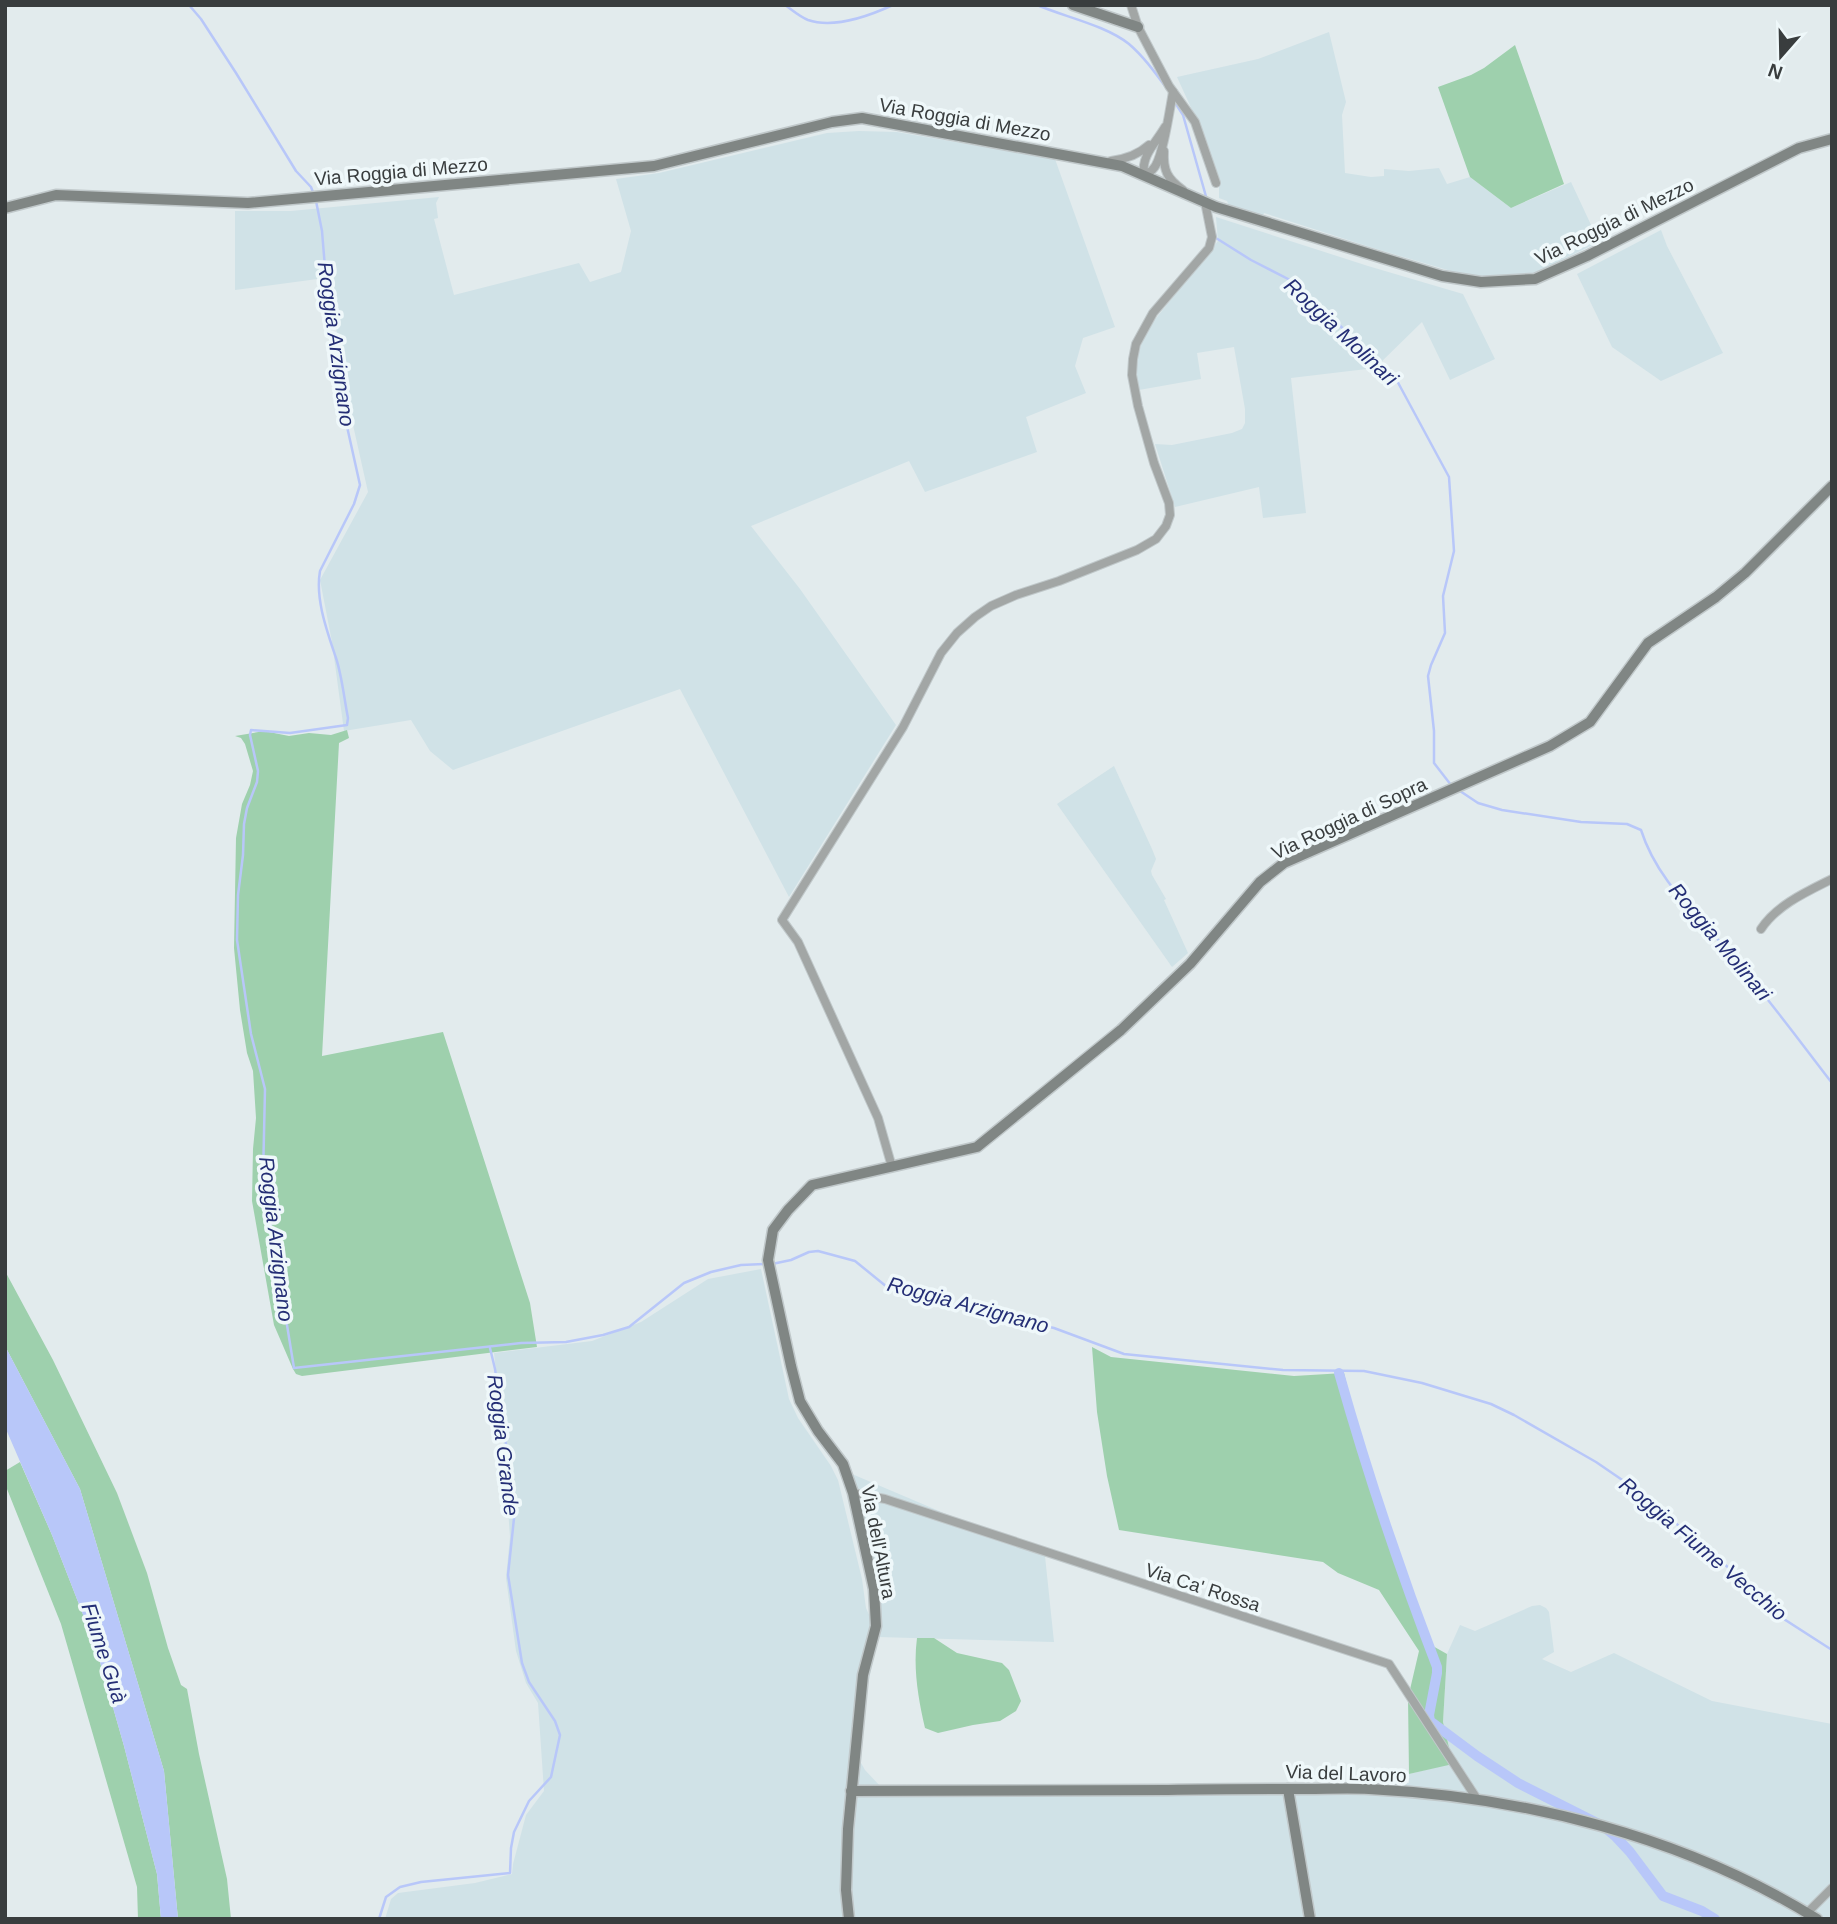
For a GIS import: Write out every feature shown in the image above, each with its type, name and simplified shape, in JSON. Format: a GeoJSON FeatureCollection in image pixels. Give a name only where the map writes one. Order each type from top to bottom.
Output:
{"type":"FeatureCollection","features":[{"type":"Feature","properties":{"kind":"street"},"geometry":{"type":"LineString","coordinates":[[1073,5],[1138,27]]}},
{"type":"Feature","properties":{"kind":"street"},"geometry":{"type":"LineString","coordinates":[[1131,5],[1138,27],[1173,92],[1195,122],[1216,183]]}},
{"type":"Feature","properties":{"kind":"street"},"geometry":{"type":"LineString","coordinates":[[1165,127],[1145,158],[1144,175],[1157,164],[1173,92]]}},
{"type":"Feature","properties":{"kind":"street","name":"Via Roggia di Mezzo"},"geometry":{"type":"LineString","coordinates":[[5,208],[56,195],[248,203],[654,166],[832,122],[862,118],[1122,166],[1204,202],[1442,276],[1481,282],[1535,279],[1587,256],[1799,148],[1832,139]]}},
{"type":"Feature","properties":{"kind":"street"},"geometry":{"type":"LineString","coordinates":[[1103,162],[1124,160],[1137,154],[1165,127]]}},
{"type":"Feature","properties":{"kind":"street"},"geometry":{"type":"LineString","coordinates":[[892,1167],[878,1118],[798,942],[782,920],[903,727],[942,653],[957,633],[990,606],[1137,550],[1156,540],[1166,526],[1170,516],[1169,503],[1154,463],[1138,406],[1132,375],[1133,359],[1136,344],[1153,313],[1209,248],[1212,237],[1204,202],[1177,186],[1167,176],[1164,166],[1165,127]]}},
{"type":"Feature","properties":{"kind":"street","name":"Via Roggia di Sopra"},"geometry":{"type":"LineString","coordinates":[[773,1230],[812,1185],[977,1147],[1121,1030],[1190,964],[1260,882],[1284,863],[1550,746],[1590,722],[1648,643],[1716,597],[1745,573],[1832,486]]}},
{"type":"Feature","properties":{"kind":"street"},"geometry":{"type":"LineString","coordinates":[[1761,929],[1768,917],[1799,896],[1832,879]]}},
{"type":"Feature","properties":{"kind":"street","name":"Via dell'Altura"},"geometry":{"type":"LineString","coordinates":[[773,1230],[768,1260],[800,1401],[843,1464],[853,1493],[874,1589],[876,1626],[863,1675],[851,1791],[845,1876],[849,1919]]}},
{"type":"Feature","properties":{"kind":"street","name":"Via Ca' Rossa"},"geometry":{"type":"LineString","coordinates":[[853,1493],[885,1499],[1389,1664],[1477,1799]]}},
{"type":"Feature","properties":{"kind":"street"},"geometry":{"type":"LineString","coordinates":[[1288,1789],[1310,1919]]}},
{"type":"Feature","properties":{"kind":"street","name":"Via del Lavoro"},"geometry":{"type":"LineString","coordinates":[[851,1791],[1369,1789],[1477,1799],[1597,1824],[1670,1848],[1735,1875],[1812,1916]]}},
{"type":"Feature","properties":{"kind":"street"},"geometry":{"type":"LineString","coordinates":[[1812,1916],[1832,1888]]}},
{"type":"Feature","properties":{"kind":"shaded area"},"geometry":{"type":"Polygon","coordinates":[[[1329,32],[1346,102],[1342,115],[1345,173],[1371,177],[1384,176],[1384,169],[1409,171],[1439,168],[1447,184],[1470,177],[1511,208],[1571,182],[1599,242],[1533,274],[1506,280],[1478,279],[1264,213],[1262,218],[1230,208],[1227,201],[1219,198],[1219,181],[1204,136],[1177,77],[1258,59],[1329,32]]]}},
{"type":"Feature","properties":{"kind":"shaded area"},"geometry":{"type":"Polygon","coordinates":[[[897,132],[1055,159],[1115,327],[1083,338],[1075,366],[1086,393],[1026,417],[1037,452],[925,492],[909,461],[751,526],[800,589],[896,725],[789,897],[680,689],[453,770],[430,751],[411,720],[344,731],[332,642],[320,580],[368,492],[340,347],[325,278],[235,290],[235,211],[291,211],[439,197],[436,203],[438,218],[434,219],[454,295],[579,263],[590,282],[621,272],[631,231],[616,179],[659,173],[827,133],[897,132]]]}},
{"type":"Feature","properties":{"kind":"shaded area"},"geometry":{"type":"Polygon","coordinates":[[[1216,217],[1463,294],[1495,359],[1450,380],[1422,322],[1375,368],[1291,378],[1306,513],[1263,518],[1259,487],[1175,507],[1155,444],[1172,445],[1242,429],[1245,409],[1234,347],[1197,353],[1201,379],[1139,390],[1137,358],[1153,322],[1218,241],[1216,217]]]}},
{"type":"Feature","properties":{"kind":"shaded area"},"geometry":{"type":"Polygon","coordinates":[[[1661,230],[1723,353],[1661,381],[1612,347],[1577,274],[1661,230]]]}},
{"type":"Feature","properties":{"kind":"shaded area"},"geometry":{"type":"Polygon","coordinates":[[[1114,766],[1156,859],[1152,875],[1166,899],[1164,900],[1188,953],[1172,967],[1057,804],[1114,766]]]}},
{"type":"Feature","properties":{"kind":"shaded area"},"geometry":{"type":"Polygon","coordinates":[[[761,1269],[789,1399],[798,1418],[838,1480],[862,1579],[866,1608],[878,1635],[882,1622],[877,1576],[852,1474],[1045,1556],[1054,1642],[878,1637],[868,1684],[861,1763],[881,1787],[1351,1787],[1409,1783],[1409,1774],[1453,1763],[1443,1722],[1447,1654],[1460,1625],[1475,1631],[1540,1605],[1549,1612],[1554,1652],[1542,1659],[1571,1672],[1614,1653],[1712,1701],[1832,1724],[1832,1919],[385,1919],[391,1899],[398,1893],[475,1883],[512,1874],[526,1815],[544,1791],[538,1703],[526,1683],[516,1651],[506,1578],[510,1537],[494,1353],[592,1341],[641,1322],[708,1279],[761,1269]]]}},
{"type":"Feature","properties":{"kind":"green space"},"geometry":{"type":"Polygon","coordinates":[[[1515,45],[1564,184],[1511,208],[1470,177],[1438,87],[1484,68],[1515,45]]]}},
{"type":"Feature","properties":{"kind":"green space"},"geometry":{"type":"Polygon","coordinates":[[[347,730],[349,738],[339,743],[322,1056],[443,1032],[530,1303],[537,1347],[302,1376],[296,1374],[293,1369],[274,1325],[252,1201],[256,1118],[253,1071],[247,1053],[240,1010],[234,948],[236,838],[242,804],[253,771],[245,744],[241,738],[235,736],[264,731],[289,736],[309,733],[331,735],[347,730]]]}},
{"type":"Feature","properties":{"kind":"green space"},"geometry":{"type":"Polygon","coordinates":[[[5,1271],[53,1360],[117,1493],[147,1573],[168,1648],[181,1685],[187,1689],[227,1879],[231,1919],[178,1919],[164,1771],[80,1489],[5,1346],[5,1271]]]}},
{"type":"Feature","properties":{"kind":"green space"},"geometry":{"type":"Polygon","coordinates":[[[1092,1347],[1111,1357],[1294,1376],[1344,1373],[1365,1460],[1431,1645],[1447,1654],[1443,1722],[1453,1764],[1409,1774],[1408,1698],[1419,1651],[1379,1590],[1338,1573],[1323,1562],[1119,1530],[1097,1412],[1092,1347]]]}},
{"type":"Feature","properties":{"kind":"green space"},"geometry":{"type":"Polygon","coordinates":[[[20,1462],[96,1648],[157,1874],[161,1919],[138,1919],[137,1887],[61,1624],[5,1484],[5,1471],[20,1462]]]}},
{"type":"Feature","properties":{"kind":"green space"},"geometry":{"type":"Polygon","coordinates":[[[917,1638],[934,1638],[957,1653],[1002,1663],[1009,1670],[1021,1701],[1016,1711],[1000,1721],[938,1733],[925,1728],[917,1683],[917,1638]]]}},
{"type":"Feature","properties":{"kind":"water","name":"Fiume Guà"},"geometry":{"type":"Polygon","coordinates":[[[5,1346],[80,1489],[164,1771],[178,1919],[161,1919],[157,1874],[96,1648],[52,1535],[5,1427],[5,1346]]]}},
{"type":"Feature","properties":{"kind":"waterway","name":"Roggia Arzignano"},"geometry":{"type":"LineString","coordinates":[[189,5],[201,19],[296,171],[311,187],[314,195]]}},
{"type":"Feature","properties":{"kind":"waterway","name":"Roggia Molinari"},"geometry":{"type":"LineString","coordinates":[[785,5],[808,20],[829,23],[862,17],[893,5]]}},
{"type":"Feature","properties":{"kind":"waterway","name":"Roggia Molinari"},"geometry":{"type":"LineString","coordinates":[[1037,5],[1097,26],[1119,37],[1139,54],[1165,86]]}},
{"type":"Feature","properties":{"kind":"waterway","name":"Roggia Molinari"},"geometry":{"type":"LineString","coordinates":[[1174,101],[1183,115],[1207,200]]}},
{"type":"Feature","properties":{"kind":"waterway","name":"Roggia Arzignano"},"geometry":{"type":"LineString","coordinates":[[316,201],[322,231],[331,341],[360,485],[354,504],[320,571],[319,582],[323,615],[338,665],[348,718],[347,725],[290,733],[251,730],[258,771],[244,824],[237,940],[251,1034],[265,1089],[263,1178],[294,1368],[521,1343],[566,1342],[603,1335],[629,1327],[684,1283],[711,1272],[741,1265],[766,1264]]}},
{"type":"Feature","properties":{"kind":"waterway","name":"Roggia Molinari"},"geometry":{"type":"LineString","coordinates":[[1215,234],[1216,238],[1251,260],[1292,281],[1395,377],[1449,477],[1454,551],[1443,596],[1445,633],[1428,676],[1434,731],[1434,763],[1451,785]]}},
{"type":"Feature","properties":{"kind":"waterway","name":"Roggia Molinari"},"geometry":{"type":"LineString","coordinates":[[1460,791],[1478,803],[1502,810],[1581,822],[1627,824],[1641,830],[1657,865],[1678,895],[1728,951],[1832,1083]]}},
{"type":"Feature","properties":{"kind":"waterway","name":"Roggia Arzignano"},"geometry":{"type":"LineString","coordinates":[[772,1264],[818,1251],[855,1261],[887,1287],[930,1300],[1054,1328],[1124,1354],[1283,1370],[1364,1371],[1422,1383],[1491,1404],[1596,1462],[1634,1488],[1749,1585],[1773,1612],[1832,1650]]}},
{"type":"Feature","properties":{"kind":"waterway","name":"Roggia Grande"},"geometry":{"type":"LineString","coordinates":[[379,1919],[386,1897],[400,1887],[421,1882],[510,1873],[514,1832],[529,1801],[551,1777],[560,1735],[555,1721],[529,1682],[522,1663],[508,1575],[515,1509],[507,1482],[507,1451],[490,1348]]}},
{"type":"Feature","properties":{"kind":"waterway","name":"Roggia Arzignano"},"geometry":{"type":"LineString","coordinates":[[1339,1373],[1385,1521],[1437,1667],[1430,1721],[1518,1783],[1603,1826],[1630,1852],[1663,1896],[1715,1919]]}},
{"type":"Feature","properties":{"kind":"water label","name":"Roggia Fiume Vecchio"},"geometry":{"type":"Point","coordinates":[1703,1549]}}]}
